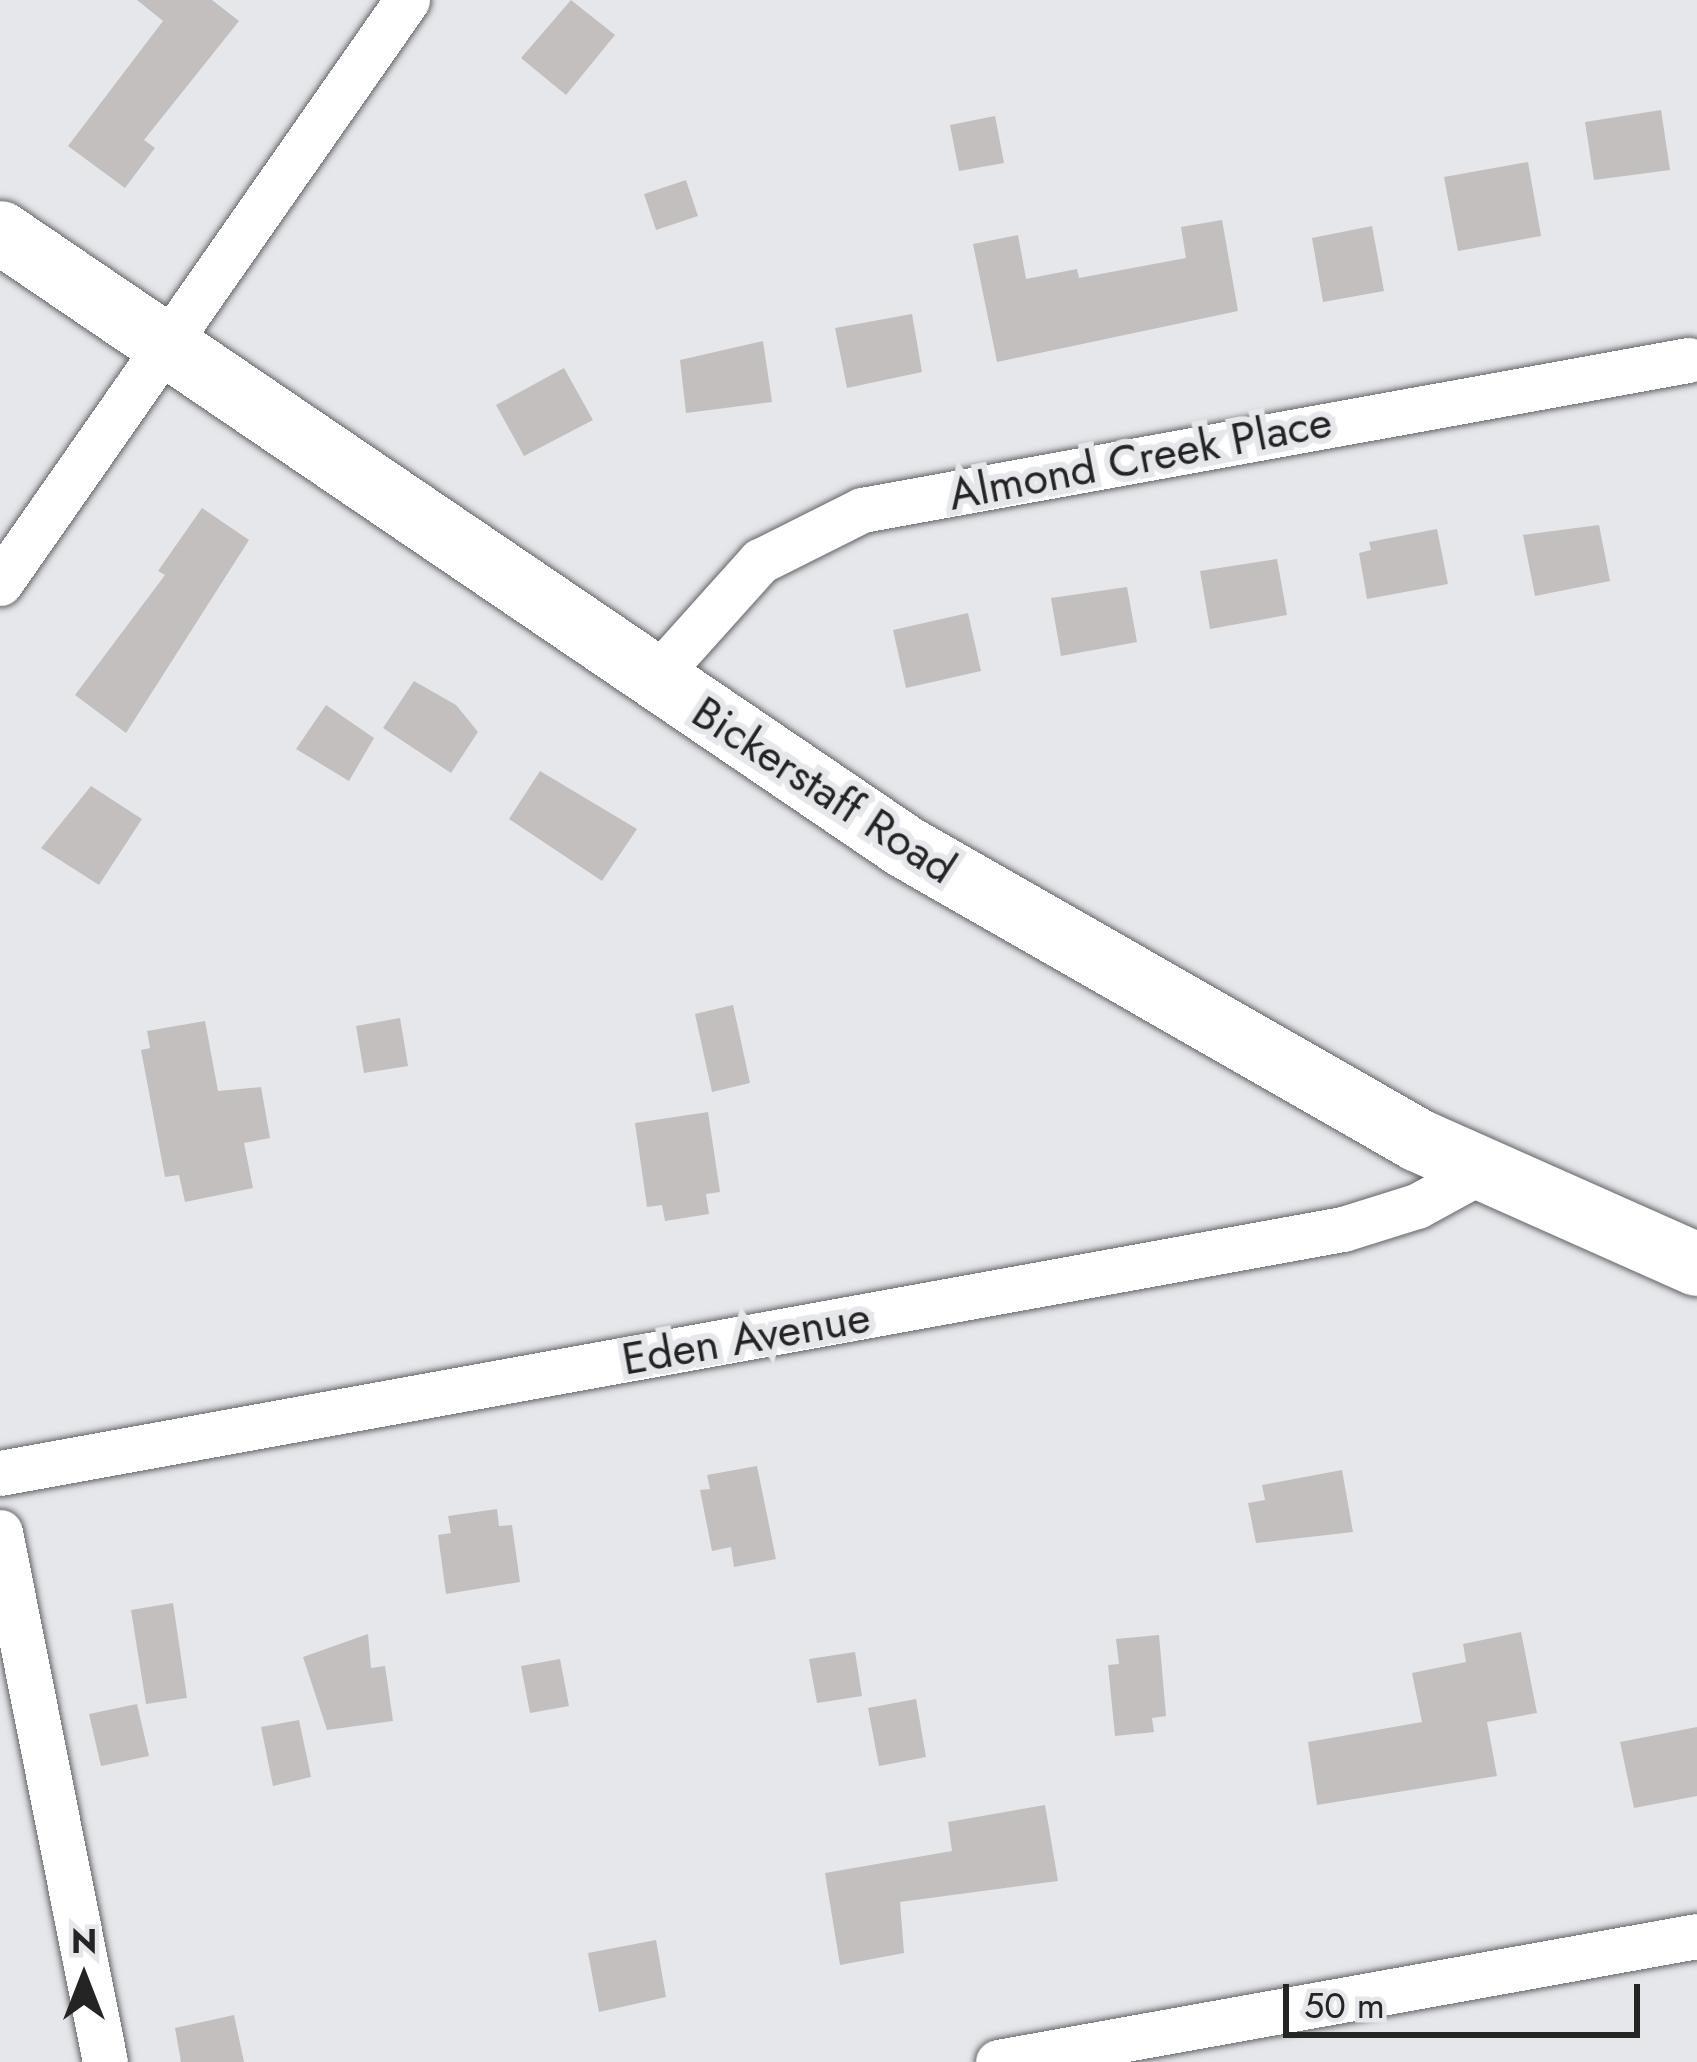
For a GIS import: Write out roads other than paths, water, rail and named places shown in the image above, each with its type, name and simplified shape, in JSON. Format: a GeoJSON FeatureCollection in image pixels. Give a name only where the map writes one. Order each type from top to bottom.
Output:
{"type":"FeatureCollection","features":[{"type":"Feature","properties":{"kind":"street"},"geometry":{"type":"LineString","coordinates":[[0,583],[407,0]]}},
{"type":"Feature","properties":{"kind":"street","name":"Bickerstaff Road"},"geometry":{"type":"LineString","coordinates":[[0,232],[904,846],[1481,1171],[1697,1264]]}},
{"type":"Feature","properties":{"kind":"street","name":"Almond Creek Place"},"geometry":{"type":"LineString","coordinates":[[654,679],[760,561],[862,510],[1688,360]]}},
{"type":"Feature","properties":{"kind":"street","name":"Eden Avenue"},"geometry":{"type":"LineString","coordinates":[[0,1473],[1343,1228],[1417,1206],[1481,1171]]}},
{"type":"Feature","properties":{"kind":"street"},"geometry":{"type":"LineString","coordinates":[[0,1532],[105,2062]]}},
{"type":"Feature","properties":{"kind":"street"},"geometry":{"type":"LineString","coordinates":[[998,2062],[1697,1936]]}}]}
